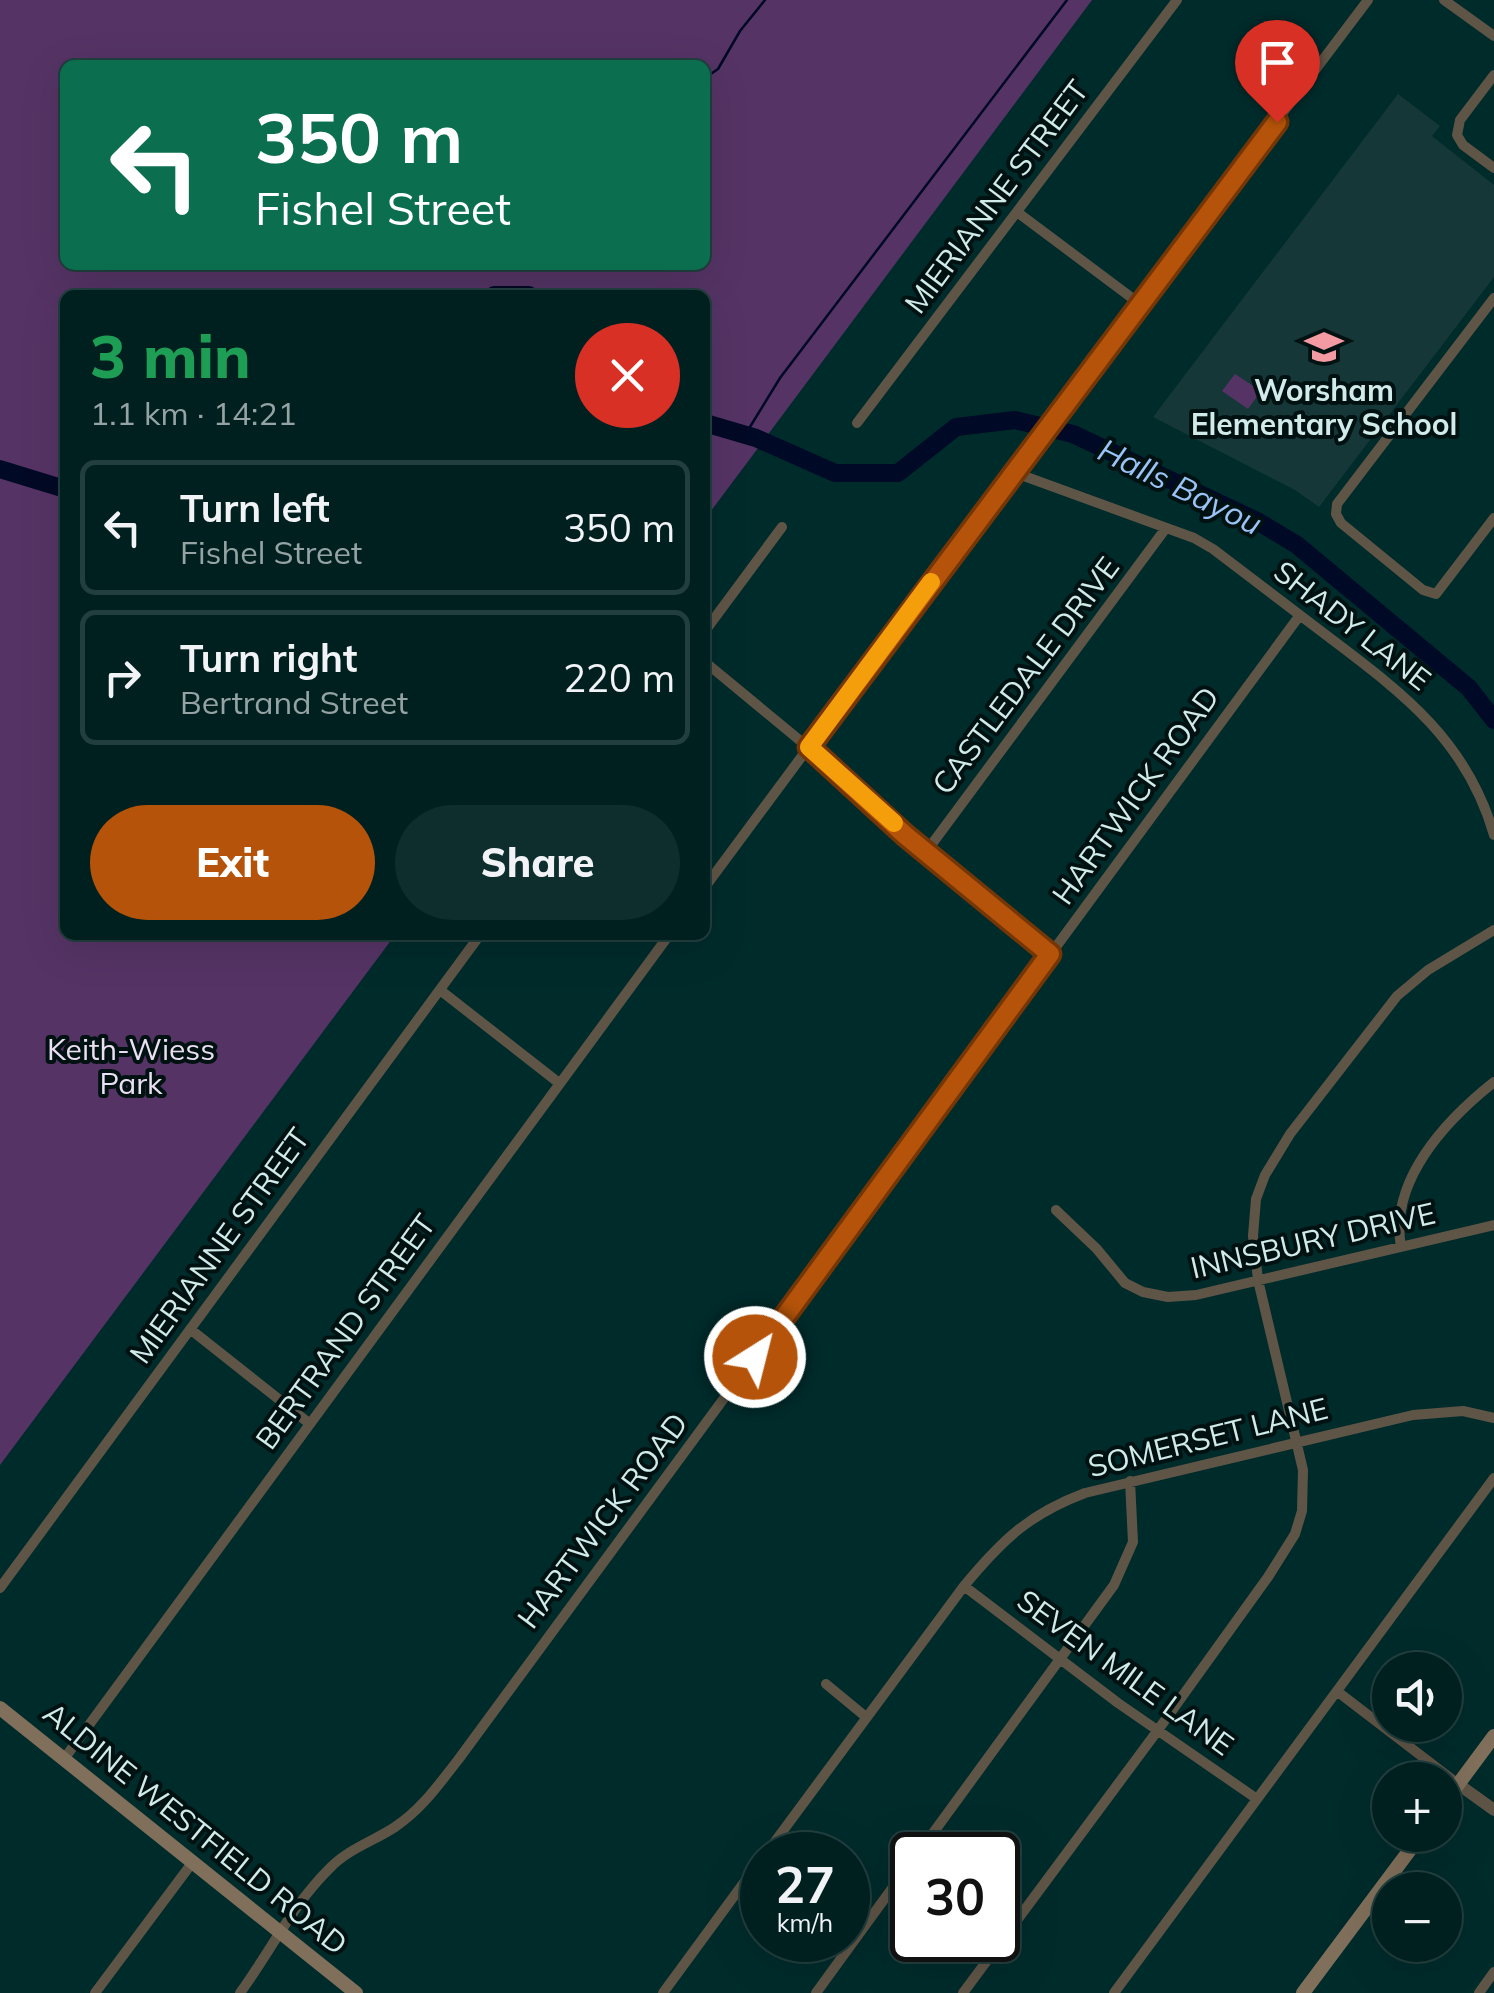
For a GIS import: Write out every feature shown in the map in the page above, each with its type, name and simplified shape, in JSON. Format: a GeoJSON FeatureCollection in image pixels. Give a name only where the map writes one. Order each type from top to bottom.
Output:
{"type":"FeatureCollection","features":[{"type":"Feature","properties":{"kind":"main road","name":"ALDINE WESTFIELD ROAD"},"geometry":{"type":"LineString","coordinates":[[0,1708],[356,1993]]}},
{"type":"Feature","properties":{"kind":"main road"},"geometry":{"type":"LineString","coordinates":[[1462,1779],[1494,1736]]}},
{"type":"Feature","properties":{"kind":"main road"},"geometry":{"type":"LineString","coordinates":[[1303,1993],[1407,1852]]}},
{"type":"Feature","properties":{"kind":"street","name":"MIERIANNE STREET"},"geometry":{"type":"LineString","coordinates":[[857,424],[1177,0]]}},
{"type":"Feature","properties":{"kind":"street"},"geometry":{"type":"LineString","coordinates":[[710,880],[1368,0]]}},
{"type":"Feature","properties":{"kind":"street"},"geometry":{"type":"LineString","coordinates":[[1444,0],[1494,36]]}},
{"type":"Feature","properties":{"kind":"street"},"geometry":{"type":"LineString","coordinates":[[1494,75],[1460,120],[1457,136],[1494,168]]}},
{"type":"Feature","properties":{"kind":"street"},"geometry":{"type":"LineString","coordinates":[[1017,212],[1140,304]]}},
{"type":"Feature","properties":{"kind":"street"},"geometry":{"type":"LineString","coordinates":[[1494,298],[1342,497],[1336,514],[1341,523],[1423,590],[1436,594],[1494,518]]}},
{"type":"Feature","properties":{"kind":"street","name":"SHADY LANE"},"geometry":{"type":"LineString","coordinates":[[1016,467],[1194,538],[1391,684],[1461,758],[1494,834]]}},
{"type":"Feature","properties":{"kind":"street"},"geometry":{"type":"LineString","coordinates":[[710,624],[782,526]]}},
{"type":"Feature","properties":{"kind":"street","name":"CASTLEDALE DRIVE"},"geometry":{"type":"LineString","coordinates":[[926,852],[1166,528]]}},
{"type":"Feature","properties":{"kind":"street","name":"HARTWICK ROAD"},"geometry":{"type":"LineString","coordinates":[[240,1993],[288,1919],[333,1864],[405,1820],[432,1794],[1300,615]]}},
{"type":"Feature","properties":{"kind":"street"},"geometry":{"type":"LineString","coordinates":[[710,666],[1050,954]]}},
{"type":"Feature","properties":{"kind":"street"},"geometry":{"type":"LineString","coordinates":[[962,1993],[1158,1730],[1268,1577],[1294,1534],[1304,1489],[1298,1442],[1258,1280],[1253,1236],[1256,1199],[1265,1175],[1290,1134],[1397,996],[1428,970],[1494,930]]}},
{"type":"Feature","properties":{"kind":"street","name":"MIERIANNE STREET"},"geometry":{"type":"LineString","coordinates":[[0,1588],[476,940]]}},
{"type":"Feature","properties":{"kind":"street","name":"BERTRAND STREET"},"geometry":{"type":"LineString","coordinates":[[64,1759],[666,940]]}},
{"type":"Feature","properties":{"kind":"street"},"geometry":{"type":"LineString","coordinates":[[440,990],[559,1083]]}},
{"type":"Feature","properties":{"kind":"street"},"geometry":{"type":"LineString","coordinates":[[1401,1247],[1399,1214],[1412,1174],[1472,1100],[1494,1082]]}},
{"type":"Feature","properties":{"kind":"street","name":"INNSBURY DRIVE"},"geometry":{"type":"LineString","coordinates":[[1056,1210],[1126,1283],[1143,1292],[1168,1297],[1494,1226]]}},
{"type":"Feature","properties":{"kind":"street"},"geometry":{"type":"LineString","coordinates":[[190,1329],[310,1424]]}},
{"type":"Feature","properties":{"kind":"street","name":"SOMERSET LANE"},"geometry":{"type":"LineString","coordinates":[[782,1832],[964,1586],[998,1544],[1036,1515],[1085,1492],[1413,1415],[1464,1411],[1494,1418]]}},
{"type":"Feature","properties":{"kind":"street"},"geometry":{"type":"LineString","coordinates":[[1114,1993],[1494,1478]]}},
{"type":"Feature","properties":{"kind":"street"},"geometry":{"type":"LineString","coordinates":[[934,1832],[1114,1585],[1130,1553],[1134,1531],[1130,1482]]}},
{"type":"Feature","properties":{"kind":"street","name":"SEVEN MILE LANE"},"geometry":{"type":"LineString","coordinates":[[964,1586],[1258,1800]]}},
{"type":"Feature","properties":{"kind":"street"},"geometry":{"type":"LineString","coordinates":[[826,1684],[866,1717]]}},
{"type":"Feature","properties":{"kind":"street"},"geometry":{"type":"LineString","coordinates":[[1338,1692],[1429,1762]]}},
{"type":"Feature","properties":{"kind":"street"},"geometry":{"type":"LineString","coordinates":[[1462,1787],[1494,1810]]}},
{"type":"Feature","properties":{"kind":"street"},"geometry":{"type":"LineString","coordinates":[[95,1993],[192,1863]]}},
{"type":"Feature","properties":{"kind":"street","name":"SOMERSET LANE"},"geometry":{"type":"LineString","coordinates":[[663,1993],[740,1889]]}},
{"type":"Feature","properties":{"kind":"street"},"geometry":{"type":"LineString","coordinates":[[816,1993],[890,1892]]}},
{"type":"Feature","properties":{"kind":"street"},"geometry":{"type":"LineString","coordinates":[[1479,1993],[1494,1972]]}},
{"type":"Feature","properties":{"kind":"shaded area","name":"Worsham Elementary School"},"geometry":{"type":"Polygon","coordinates":[[[1398,94],[1440,126],[1432,136],[1494,185],[1494,277],[1319,507],[1295,490],[1153,417],[1398,94]]]}},
{"type":"Feature","properties":{"kind":"green space","name":"Keith-Wiess Park"},"geometry":{"type":"Polygon","coordinates":[[[0,0],[1092,0],[710,512],[710,290],[60,290],[60,940],[391,940],[0,1465],[0,0]]]}},
{"type":"Feature","properties":{"kind":"green space"},"geometry":{"type":"Polygon","coordinates":[[[1235,374],[1261,391],[1248,409],[1222,391],[1235,374]]]}},
{"type":"Feature","properties":{"kind":"waterway"},"geometry":{"type":"LineString","coordinates":[[710,75],[718,69],[740,31],[765,0]]}},
{"type":"Feature","properties":{"kind":"waterway"},"geometry":{"type":"LineString","coordinates":[[745,435],[780,378],[1067,0]]}},
{"type":"Feature","properties":{"kind":"waterway","name":"Halls Bayou"},"geometry":{"type":"LineString","coordinates":[[710,424],[756,438],[835,473],[898,473],[956,427],[1015,420],[1073,434],[1259,522],[1297,545],[1469,688],[1494,720]]}},
{"type":"Feature","properties":{"kind":"waterway","name":"Halls Bayou"},"geometry":{"type":"LineString","coordinates":[[0,469],[60,487]]}},
{"type":"Feature","properties":{"kind":"slow traffic"},"geometry":{"type":"LineString","coordinates":[[894,823],[809,747],[931,582]]}},
{"type":"Feature","properties":{"kind":"place","name":"Worsham Elementary School"},"geometry":{"type":"Point","coordinates":[1324,347]}},
{"type":"Feature","properties":{"kind":"route"},"geometry":{"type":"LineString","coordinates":[[755,1357],[1050,954],[905,835],[809,747],[1277,122]]}}]}
